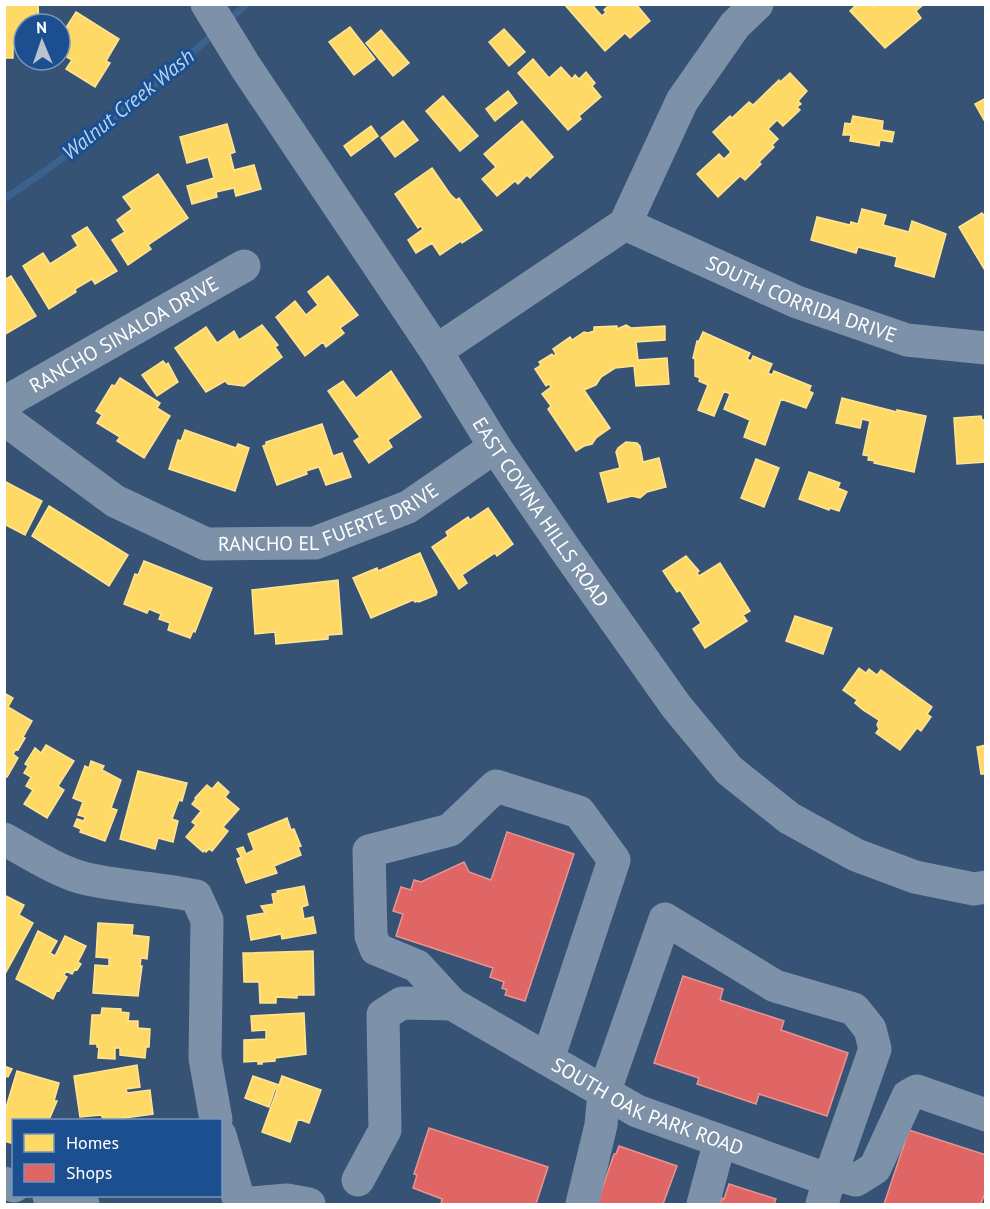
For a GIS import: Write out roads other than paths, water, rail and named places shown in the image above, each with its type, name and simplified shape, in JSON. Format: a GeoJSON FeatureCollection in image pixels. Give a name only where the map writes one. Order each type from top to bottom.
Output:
{"type":"FeatureCollection","features":[{"type":"Feature","properties":{"kind":"street"},"geometry":{"type":"LineString","coordinates":[[436,351],[625,224],[682,101],[735,25],[757,4]]}},
{"type":"Feature","properties":{"kind":"street","name":"EAST COVINA HILLS ROAD"},"geometry":{"type":"LineString","coordinates":[[215,18],[436,351],[495,447],[676,706],[729,770],[789,818],[856,855],[915,877],[974,889],[986,887]]}},
{"type":"Feature","properties":{"kind":"street","name":"SOUTH CORRIDA DRIVE"},"geometry":{"type":"LineString","coordinates":[[625,224],[797,302],[907,340],[986,348]]}},
{"type":"Feature","properties":{"kind":"street","name":"RANCHO SINALOA DRIVE"},"geometry":{"type":"LineString","coordinates":[[4,403],[244,266]]}},
{"type":"Feature","properties":{"kind":"street","name":"RANCHO EL FUERTE DRIVE"},"geometry":{"type":"LineString","coordinates":[[4,418],[115,501],[206,544],[315,543],[408,507],[495,447]]}},
{"type":"Feature","properties":{"kind":"street"},"geometry":{"type":"LineString","coordinates":[[453,1004],[417,966],[376,950],[371,936],[369,851],[450,830],[496,786],[579,812],[614,860],[548,1059]]}},
{"type":"Feature","properties":{"kind":"street"},"geometry":{"type":"LineString","coordinates":[[4,839],[80,877],[196,896],[207,920],[205,1058],[216,1119]]}},
{"type":"Feature","properties":{"kind":"street"},"geometry":{"type":"LineString","coordinates":[[582,1204],[601,1125],[604,1093],[665,919],[775,986],[854,1009],[870,1029],[875,1049],[827,1186]]}},
{"type":"Feature","properties":{"kind":"street"},"geometry":{"type":"LineString","coordinates":[[358,1180],[385,1130],[383,1016],[402,1003],[453,1004]]}},
{"type":"Feature","properties":{"kind":"street","name":"SOUTH OAK PARK ROAD"},"geometry":{"type":"LineString","coordinates":[[453,1004],[636,1111],[720,1141],[827,1186],[856,1180],[875,1168],[908,1096],[917,1091],[986,1115]]}},
{"type":"Feature","properties":{"kind":"street"},"geometry":{"type":"LineString","coordinates":[[222,1141],[248,1203],[287,1200],[309,1204]]}},
{"type":"Feature","properties":{"kind":"street"},"geometry":{"type":"LineString","coordinates":[[703,1204],[720,1141]]}},
{"type":"Feature","properties":{"kind":"street"},"geometry":{"type":"LineString","coordinates":[[53,1197],[83,1204]]}},
{"type":"Feature","properties":{"kind":"waterway","name":"Walnut Creek Wash"},"geometry":{"type":"LineString","coordinates":[[229,20],[247,4]]}},
{"type":"Feature","properties":{"kind":"waterway","name":"Walnut Creek Wash"},"geometry":{"type":"LineString","coordinates":[[4,199],[85,141],[214,34]]}}]}
